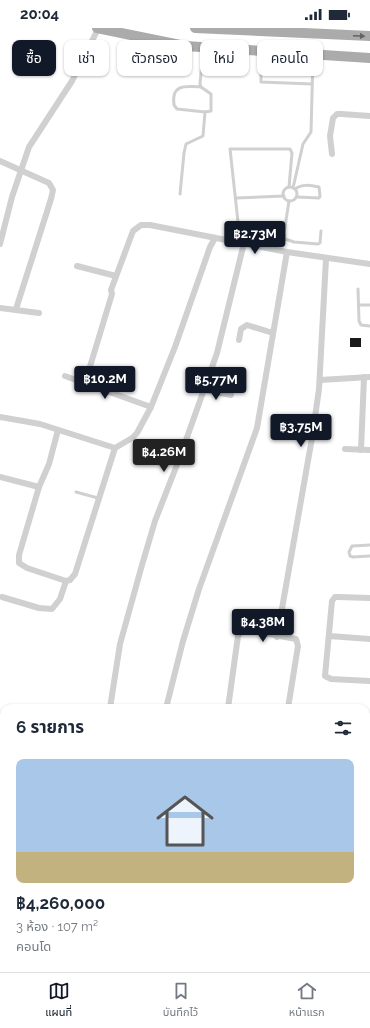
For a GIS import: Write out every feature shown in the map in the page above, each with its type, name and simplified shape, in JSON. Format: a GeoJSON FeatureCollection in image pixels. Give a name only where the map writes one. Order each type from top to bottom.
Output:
{"type":"FeatureCollection","features":[{"type":"Feature","properties":{"kind":"main road"},"geometry":{"type":"LineString","coordinates":[[97,28],[144,39],[200,48]]}},
{"type":"Feature","properties":{"kind":"main road"},"geometry":{"type":"LineString","coordinates":[[195,28],[326,31],[370,36]]}},
{"type":"Feature","properties":{"kind":"main road"},"geometry":{"type":"LineString","coordinates":[[323,55],[370,58]]}},
{"type":"Feature","properties":{"kind":"street"},"geometry":{"type":"LineString","coordinates":[[0,244],[20,170],[29,147],[72,81],[97,28]]}},
{"type":"Feature","properties":{"kind":"street"},"geometry":{"type":"LineString","coordinates":[[332,154],[330,136],[333,118],[338,114],[370,116]]}},
{"type":"Feature","properties":{"kind":"street"},"geometry":{"type":"LineString","coordinates":[[0,161],[49,183],[52,190],[51,199],[16,309]]}},
{"type":"Feature","properties":{"kind":"street"},"geometry":{"type":"LineString","coordinates":[[85,383],[116,276],[133,231],[141,225],[150,225],[326,259],[370,264]]}},
{"type":"Feature","properties":{"kind":"street"},"geometry":{"type":"LineString","coordinates":[[58,430],[19,555],[19,563],[28,568],[66,581],[73,578],[75,574],[115,448],[138,433],[151,407],[175,348],[210,247],[215,238]]}},
{"type":"Feature","properties":{"kind":"street"},"geometry":{"type":"LineString","coordinates":[[111,704],[120,644],[155,521],[205,390],[217,353],[244,243]]}},
{"type":"Feature","properties":{"kind":"street"},"geometry":{"type":"LineString","coordinates":[[167,704],[183,642],[199,589],[257,428],[287,252]]}},
{"type":"Feature","properties":{"kind":"street"},"geometry":{"type":"LineString","coordinates":[[277,637],[312,438],[320,380],[326,259]]}},
{"type":"Feature","properties":{"kind":"street"},"geometry":{"type":"LineString","coordinates":[[76,266],[116,276]]}},
{"type":"Feature","properties":{"kind":"street"},"geometry":{"type":"LineString","coordinates":[[0,308],[39,313]]}},
{"type":"Feature","properties":{"kind":"street"},"geometry":{"type":"LineString","coordinates":[[239,340],[241,329],[247,326],[273,333]]}},
{"type":"Feature","properties":{"kind":"street"},"geometry":{"type":"LineString","coordinates":[[192,371],[209,374]]}},
{"type":"Feature","properties":{"kind":"street"},"geometry":{"type":"LineString","coordinates":[[65,376],[151,407]]}},
{"type":"Feature","properties":{"kind":"street"},"geometry":{"type":"LineString","coordinates":[[320,380],[367,377],[361,450]]}},
{"type":"Feature","properties":{"kind":"street"},"geometry":{"type":"LineString","coordinates":[[205,390],[231,395]]}},
{"type":"Feature","properties":{"kind":"street"},"geometry":{"type":"LineString","coordinates":[[0,417],[40,424],[115,448]]}},
{"type":"Feature","properties":{"kind":"street"},"geometry":{"type":"LineString","coordinates":[[345,449],[370,450]]}},
{"type":"Feature","properties":{"kind":"street"},"geometry":{"type":"LineString","coordinates":[[0,477],[39,487]]}},
{"type":"Feature","properties":{"kind":"street"},"geometry":{"type":"LineString","coordinates":[[2,597],[40,608],[52,609],[60,599],[66,581]]}},
{"type":"Feature","properties":{"kind":"street"},"geometry":{"type":"LineString","coordinates":[[370,598],[335,597],[331,603],[326,677],[370,680]]}},
{"type":"Feature","properties":{"kind":"street"},"geometry":{"type":"LineString","coordinates":[[229,704],[240,633],[247,630],[277,637],[296,639],[298,643],[289,704]]}},
{"type":"Feature","properties":{"kind":"street"},"geometry":{"type":"LineString","coordinates":[[329,636],[370,639]]}},
{"type":"Feature","properties":{"kind":"lane"},"geometry":{"type":"LineString","coordinates":[[201,87],[202,76]]}},
{"type":"Feature","properties":{"kind":"lane"},"geometry":{"type":"LineString","coordinates":[[262,76],[262,82],[312,84]]}},
{"type":"Feature","properties":{"kind":"lane"},"geometry":{"type":"LineString","coordinates":[[297,197],[297,193],[294,188],[303,144],[311,132],[312,76]]}},
{"type":"Feature","properties":{"kind":"lane"},"geometry":{"type":"LineString","coordinates":[[181,86],[201,87],[211,94],[211,111],[205,112],[177,109],[174,105],[175,92],[178,88],[181,86]]}},
{"type":"Feature","properties":{"kind":"lane"},"geometry":{"type":"LineString","coordinates":[[180,194],[186,144],[203,136],[205,112]]}},
{"type":"Feature","properties":{"kind":"lane"},"geometry":{"type":"LineString","coordinates":[[284,196],[284,191],[289,187],[292,153],[290,149],[230,149],[239,231],[284,238],[294,242],[318,244],[320,243],[321,231]]}},
{"type":"Feature","properties":{"kind":"lane"},"geometry":{"type":"LineString","coordinates":[[289,187],[294,188],[303,185],[319,187],[320,190],[318,198],[297,197],[289,201]]}},
{"type":"Feature","properties":{"kind":"lane"},"geometry":{"type":"LineString","coordinates":[[236,198],[284,196],[289,201]]}},
{"type":"Feature","properties":{"kind":"lane"},"geometry":{"type":"LineString","coordinates":[[284,238],[289,201]]}},
{"type":"Feature","properties":{"kind":"lane"},"geometry":{"type":"LineString","coordinates":[[358,289],[359,321],[361,325],[370,326]]}},
{"type":"Feature","properties":{"kind":"lane"},"geometry":{"type":"LineString","coordinates":[[359,305],[370,305]]}},
{"type":"Feature","properties":{"kind":"lane"},"geometry":{"type":"LineString","coordinates":[[76,492],[98,498]]}},
{"type":"Feature","properties":{"kind":"lane"},"geometry":{"type":"LineString","coordinates":[[370,545],[352,546],[348,552],[350,556],[353,557],[370,556]]}},
{"type":"Feature","properties":{"kind":"building"},"geometry":{"type":"Polygon","coordinates":[[[350,338],[361,338],[361,347],[350,347],[350,338]]]}}]}
